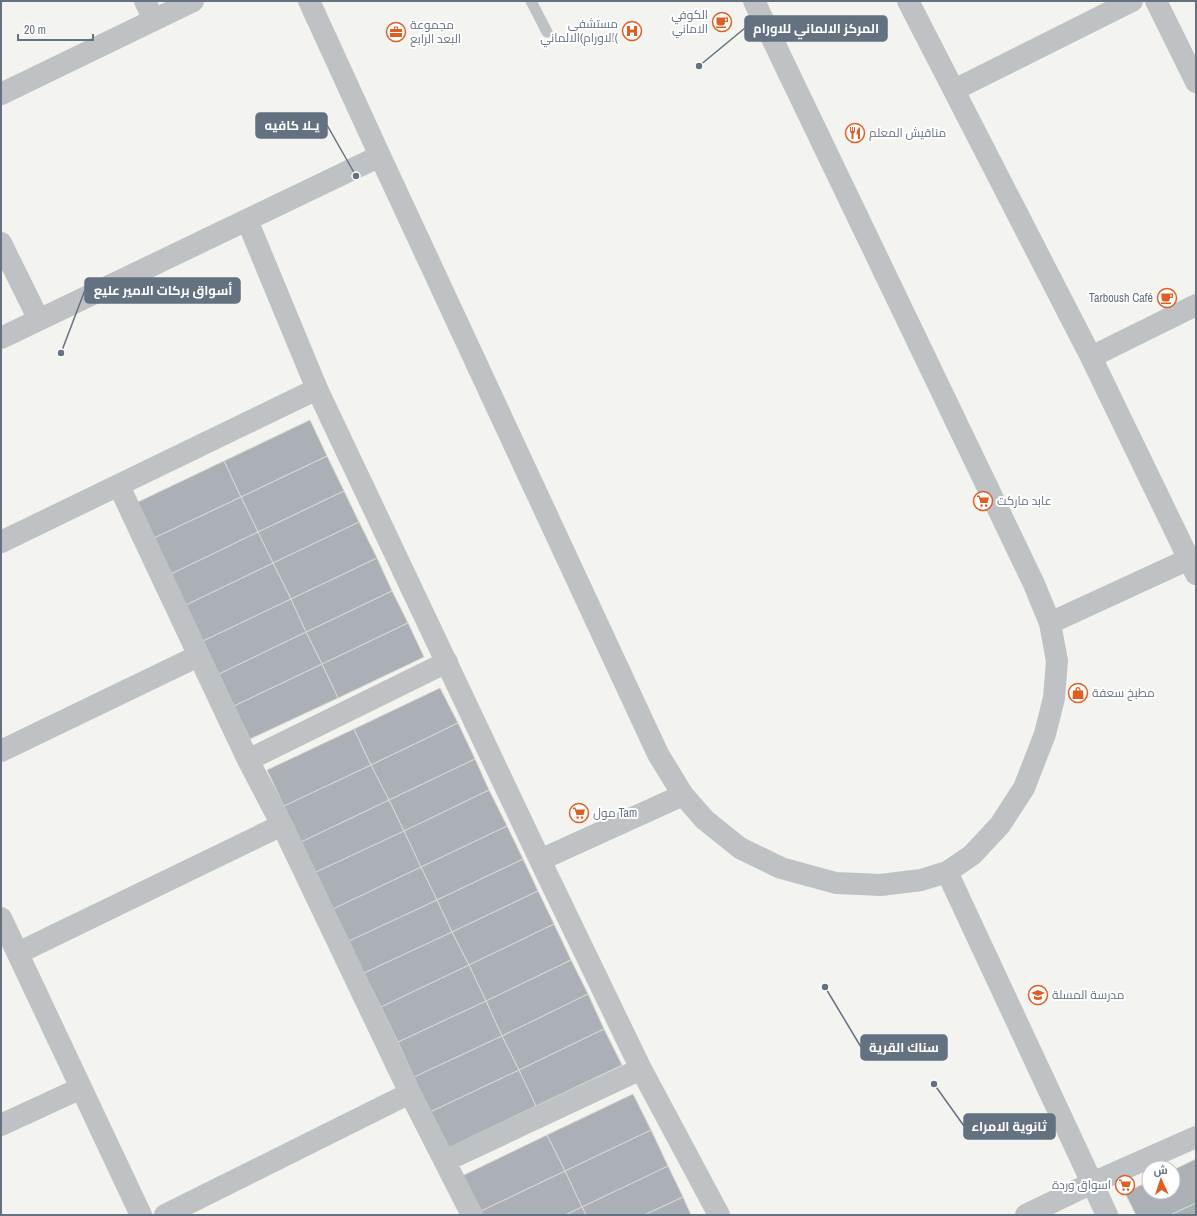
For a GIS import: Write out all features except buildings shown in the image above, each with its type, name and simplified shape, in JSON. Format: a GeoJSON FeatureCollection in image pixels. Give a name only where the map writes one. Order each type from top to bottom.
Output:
{"type":"FeatureCollection","features":[{"type":"Feature","properties":{"kind":"street"},"geometry":{"type":"LineString","coordinates":[[1,94],[149,10],[193,1]]}},
{"type":"Feature","properties":{"kind":"street"},"geometry":{"type":"LineString","coordinates":[[309,1],[658,754],[683,795],[705,820],[740,848],[781,868],[836,883],[881,885],[921,880],[946,872],[972,855],[1000,825],[1024,788],[1045,734],[1054,698],[1057,661],[1050,623],[1034,584],[754,1]]}},
{"type":"Feature","properties":{"kind":"street"},"geometry":{"type":"LineString","coordinates":[[908,1],[1091,357],[1192,566],[1050,623]]}},
{"type":"Feature","properties":{"kind":"street"},"geometry":{"type":"LineString","coordinates":[[954,90],[1132,1]]}},
{"type":"Feature","properties":{"kind":"street"},"geometry":{"type":"LineString","coordinates":[[1156,1],[1196,82]]}},
{"type":"Feature","properties":{"kind":"street"},"geometry":{"type":"LineString","coordinates":[[1,338],[380,156]]}},
{"type":"Feature","properties":{"kind":"street"},"geometry":{"type":"LineString","coordinates":[[247,220],[318,389],[446,662],[641,1069],[719,1215]]}},
{"type":"Feature","properties":{"kind":"street"},"geometry":{"type":"LineString","coordinates":[[1,243],[39,320]]}},
{"type":"Feature","properties":{"kind":"street"},"geometry":{"type":"LineString","coordinates":[[1091,357],[1196,305]]}},
{"type":"Feature","properties":{"kind":"street"},"geometry":{"type":"LineString","coordinates":[[1,542],[318,389]]}},
{"type":"Feature","properties":{"kind":"street"},"geometry":{"type":"LineString","coordinates":[[119,486],[248,760],[282,825],[410,1093],[472,1215]]}},
{"type":"Feature","properties":{"kind":"street"},"geometry":{"type":"LineString","coordinates":[[1,751],[198,656]]}},
{"type":"Feature","properties":{"kind":"street"},"geometry":{"type":"LineString","coordinates":[[248,760],[446,662]]}},
{"type":"Feature","properties":{"kind":"street"},"geometry":{"type":"LineString","coordinates":[[540,860],[683,795]]}},
{"type":"Feature","properties":{"kind":"street"},"geometry":{"type":"LineString","coordinates":[[18,953],[282,825]]}},
{"type":"Feature","properties":{"kind":"street"},"geometry":{"type":"LineString","coordinates":[[946,872],[1107,1215]]}},
{"type":"Feature","properties":{"kind":"street"},"geometry":{"type":"LineString","coordinates":[[1,918],[141,1215]]}},
{"type":"Feature","properties":{"kind":"street"},"geometry":{"type":"LineString","coordinates":[[445,1161],[641,1069]]}},
{"type":"Feature","properties":{"kind":"street"},"geometry":{"type":"LineString","coordinates":[[1,1125],[81,1088]]}},
{"type":"Feature","properties":{"kind":"street"},"geometry":{"type":"LineString","coordinates":[[165,1215],[410,1093]]}},
{"type":"Feature","properties":{"kind":"street"},"geometry":{"type":"LineString","coordinates":[[1026,1215],[1092,1183],[1196,1137]]}},
{"type":"Feature","properties":{"kind":"lane"},"geometry":{"type":"LineString","coordinates":[[531,1],[547,32]]}},
{"type":"Feature","properties":{"kind":"place","name":"الكوفي الاماني"},"geometry":{"type":"Point","coordinates":[722,22]}},
{"type":"Feature","properties":{"kind":"place","name":"مستشفى الاورام)الالماني("},"geometry":{"type":"Point","coordinates":[632,31]}},
{"type":"Feature","properties":{"kind":"place","name":"مجموعة البعد الرابع"},"geometry":{"type":"Point","coordinates":[396,32]}},
{"type":"Feature","properties":{"kind":"place","name":"المركز الالماني للاورام"},"geometry":{"type":"Point","coordinates":[699,66]}},
{"type":"Feature","properties":{"kind":"place","name":"مناقيش المعلم"},"geometry":{"type":"Point","coordinates":[855,133]}},
{"type":"Feature","properties":{"kind":"place","name":"يـلا كافيه"},"geometry":{"type":"Point","coordinates":[356,176]}},
{"type":"Feature","properties":{"kind":"place","name":"Tarboush Café"},"geometry":{"type":"Point","coordinates":[1167,298]}},
{"type":"Feature","properties":{"kind":"place","name":"أسواق بركات الامير عليع"},"geometry":{"type":"Point","coordinates":[61,353]}},
{"type":"Feature","properties":{"kind":"place","name":"عابد ماركت"},"geometry":{"type":"Point","coordinates":[983,501]}},
{"type":"Feature","properties":{"kind":"place","name":"مطبخ سعفة"},"geometry":{"type":"Point","coordinates":[1078,693]}},
{"type":"Feature","properties":{"kind":"place","name":"مول Tam"},"geometry":{"type":"Point","coordinates":[579,813]}},
{"type":"Feature","properties":{"kind":"place","name":"سناك القرية"},"geometry":{"type":"Point","coordinates":[825,987]}},
{"type":"Feature","properties":{"kind":"place","name":"مدرسة المسلة"},"geometry":{"type":"Point","coordinates":[1038,995]}},
{"type":"Feature","properties":{"kind":"place","name":"ثانوية الامراء"},"geometry":{"type":"Point","coordinates":[934,1084]}},
{"type":"Feature","properties":{"kind":"place","name":"اسواق وردة"},"geometry":{"type":"Point","coordinates":[1125,1185]}}]}
